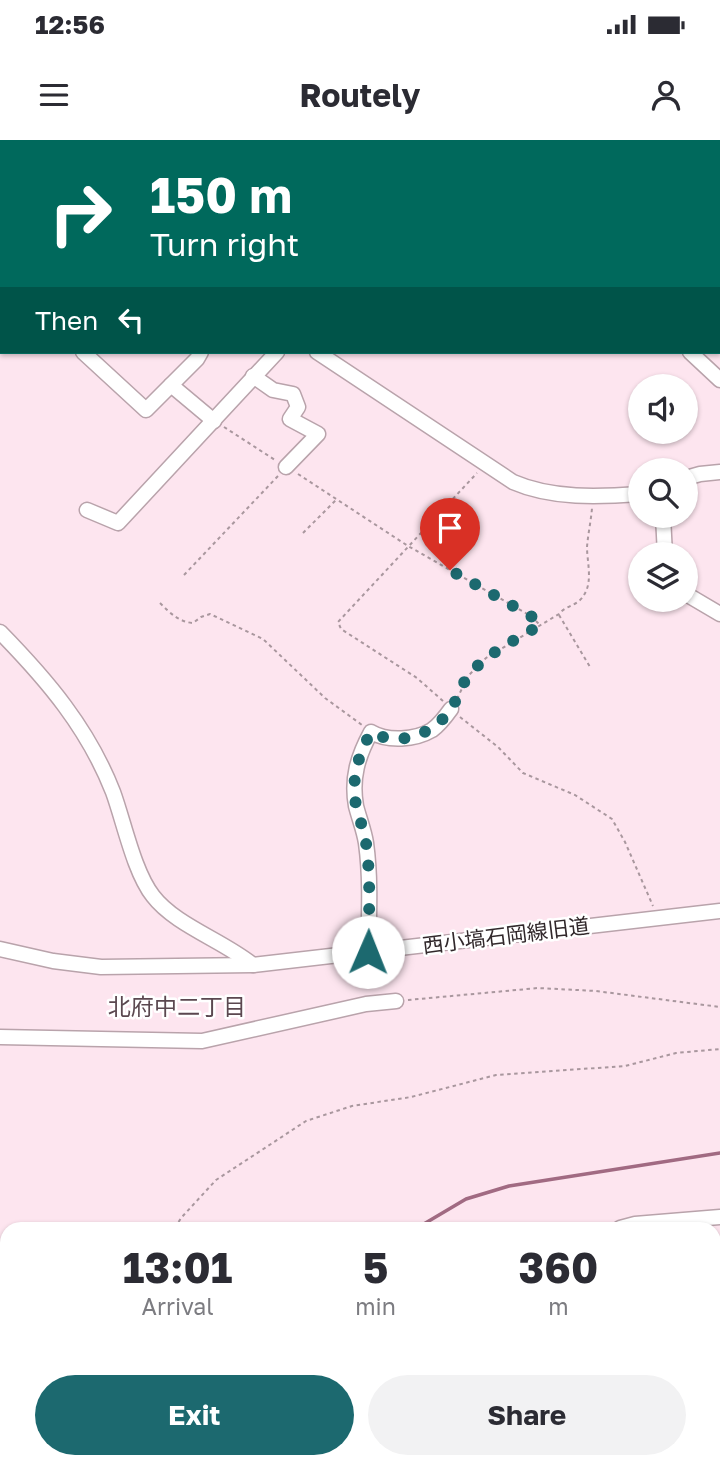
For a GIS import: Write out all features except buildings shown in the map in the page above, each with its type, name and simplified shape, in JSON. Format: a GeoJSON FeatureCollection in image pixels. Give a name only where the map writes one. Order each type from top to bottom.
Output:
{"type":"FeatureCollection","features":[{"type":"Feature","properties":{"kind":"street"},"geometry":{"type":"LineString","coordinates":[[85,354],[146,410],[200,354]]}},
{"type":"Feature","properties":{"kind":"street"},"geometry":{"type":"LineString","coordinates":[[87,510],[118,523],[275,354]]}},
{"type":"Feature","properties":{"kind":"street"},"geometry":{"type":"LineString","coordinates":[[320,354],[513,482],[527,488],[562,494],[628,494]]}},
{"type":"Feature","properties":{"kind":"street"},"geometry":{"type":"LineString","coordinates":[[692,354],[720,380]]}},
{"type":"Feature","properties":{"kind":"street"},"geometry":{"type":"LineString","coordinates":[[253,376],[273,390],[293,394],[298,407],[290,419],[318,434],[286,467]]}},
{"type":"Feature","properties":{"kind":"street"},"geometry":{"type":"LineString","coordinates":[[171,385],[214,421]]}},
{"type":"Feature","properties":{"kind":"street"},"geometry":{"type":"LineString","coordinates":[[698,476],[720,472]]}},
{"type":"Feature","properties":{"kind":"street"},"geometry":{"type":"LineString","coordinates":[[698,601],[720,614]]}},
{"type":"Feature","properties":{"kind":"street"},"geometry":{"type":"LineString","coordinates":[[0,632],[46,679],[79,727],[112,789],[142,878],[150,893],[168,911],[239,953],[253,965]]}},
{"type":"Feature","properties":{"kind":"street"},"geometry":{"type":"LineString","coordinates":[[368,952],[369,883],[366,841],[354,789],[356,767],[371,732],[381,738],[397,739],[423,733],[432,729],[452,709]]}},
{"type":"Feature","properties":{"kind":"street","name":"西小塙石岡線旧道"},"geometry":{"type":"LineString","coordinates":[[0,949],[53,961],[101,967],[253,965],[720,911]]}},
{"type":"Feature","properties":{"kind":"street"},"geometry":{"type":"LineString","coordinates":[[0,1037],[202,1041],[366,1004],[396,1001]]}},
{"type":"Feature","properties":{"kind":"street"},"geometry":{"type":"LineString","coordinates":[[659,1222],[720,1217]]}},
{"type":"Feature","properties":{"kind":"path"},"geometry":{"type":"LineString","coordinates":[[214,421],[408,546],[531,616],[540,625]]}},
{"type":"Feature","properties":{"kind":"path"},"geometry":{"type":"LineString","coordinates":[[485,464],[341,617],[338,626],[417,678],[498,747],[523,773],[575,795],[612,819],[639,873],[656,917]]}},
{"type":"Feature","properties":{"kind":"path"},"geometry":{"type":"LineString","coordinates":[[184,575],[286,467]]}},
{"type":"Feature","properties":{"kind":"path"},"geometry":{"type":"LineString","coordinates":[[452,709],[468,676],[486,658],[559,614],[564,608],[576,604],[583,597],[589,585],[587,545],[594,495]]}},
{"type":"Feature","properties":{"kind":"path"},"geometry":{"type":"LineString","coordinates":[[303,533],[337,499]]}},
{"type":"Feature","properties":{"kind":"path"},"geometry":{"type":"LineString","coordinates":[[160,603],[184,622],[193,623],[209,614],[262,639],[325,698],[371,732]]}},
{"type":"Feature","properties":{"kind":"path"},"geometry":{"type":"LineString","coordinates":[[559,614],[590,667]]}},
{"type":"Feature","properties":{"kind":"path"},"geometry":{"type":"LineString","coordinates":[[396,1001],[538,988],[607,992],[720,1007]]}},
{"type":"Feature","properties":{"kind":"path"},"geometry":{"type":"LineString","coordinates":[[179,1222],[216,1180],[306,1121],[352,1106],[411,1097],[496,1075],[625,1066],[676,1053],[720,1049]]}},
{"type":"Feature","properties":{"kind":"waterway"},"geometry":{"type":"LineString","coordinates":[[427,1222],[466,1199],[509,1186],[720,1153]]}},
{"type":"Feature","properties":{"kind":"district","name":"北府中二丁目"},"geometry":{"type":"Point","coordinates":[177,1006]}},
{"type":"Feature","properties":{"kind":"route"},"geometry":{"type":"LineString","coordinates":[[368,952],[369,883],[366,841],[354,789],[360,752],[371,732],[381,738],[397,739],[432,729],[452,709],[468,676],[486,658],[540,625],[531,616],[450,570]]}}]}
